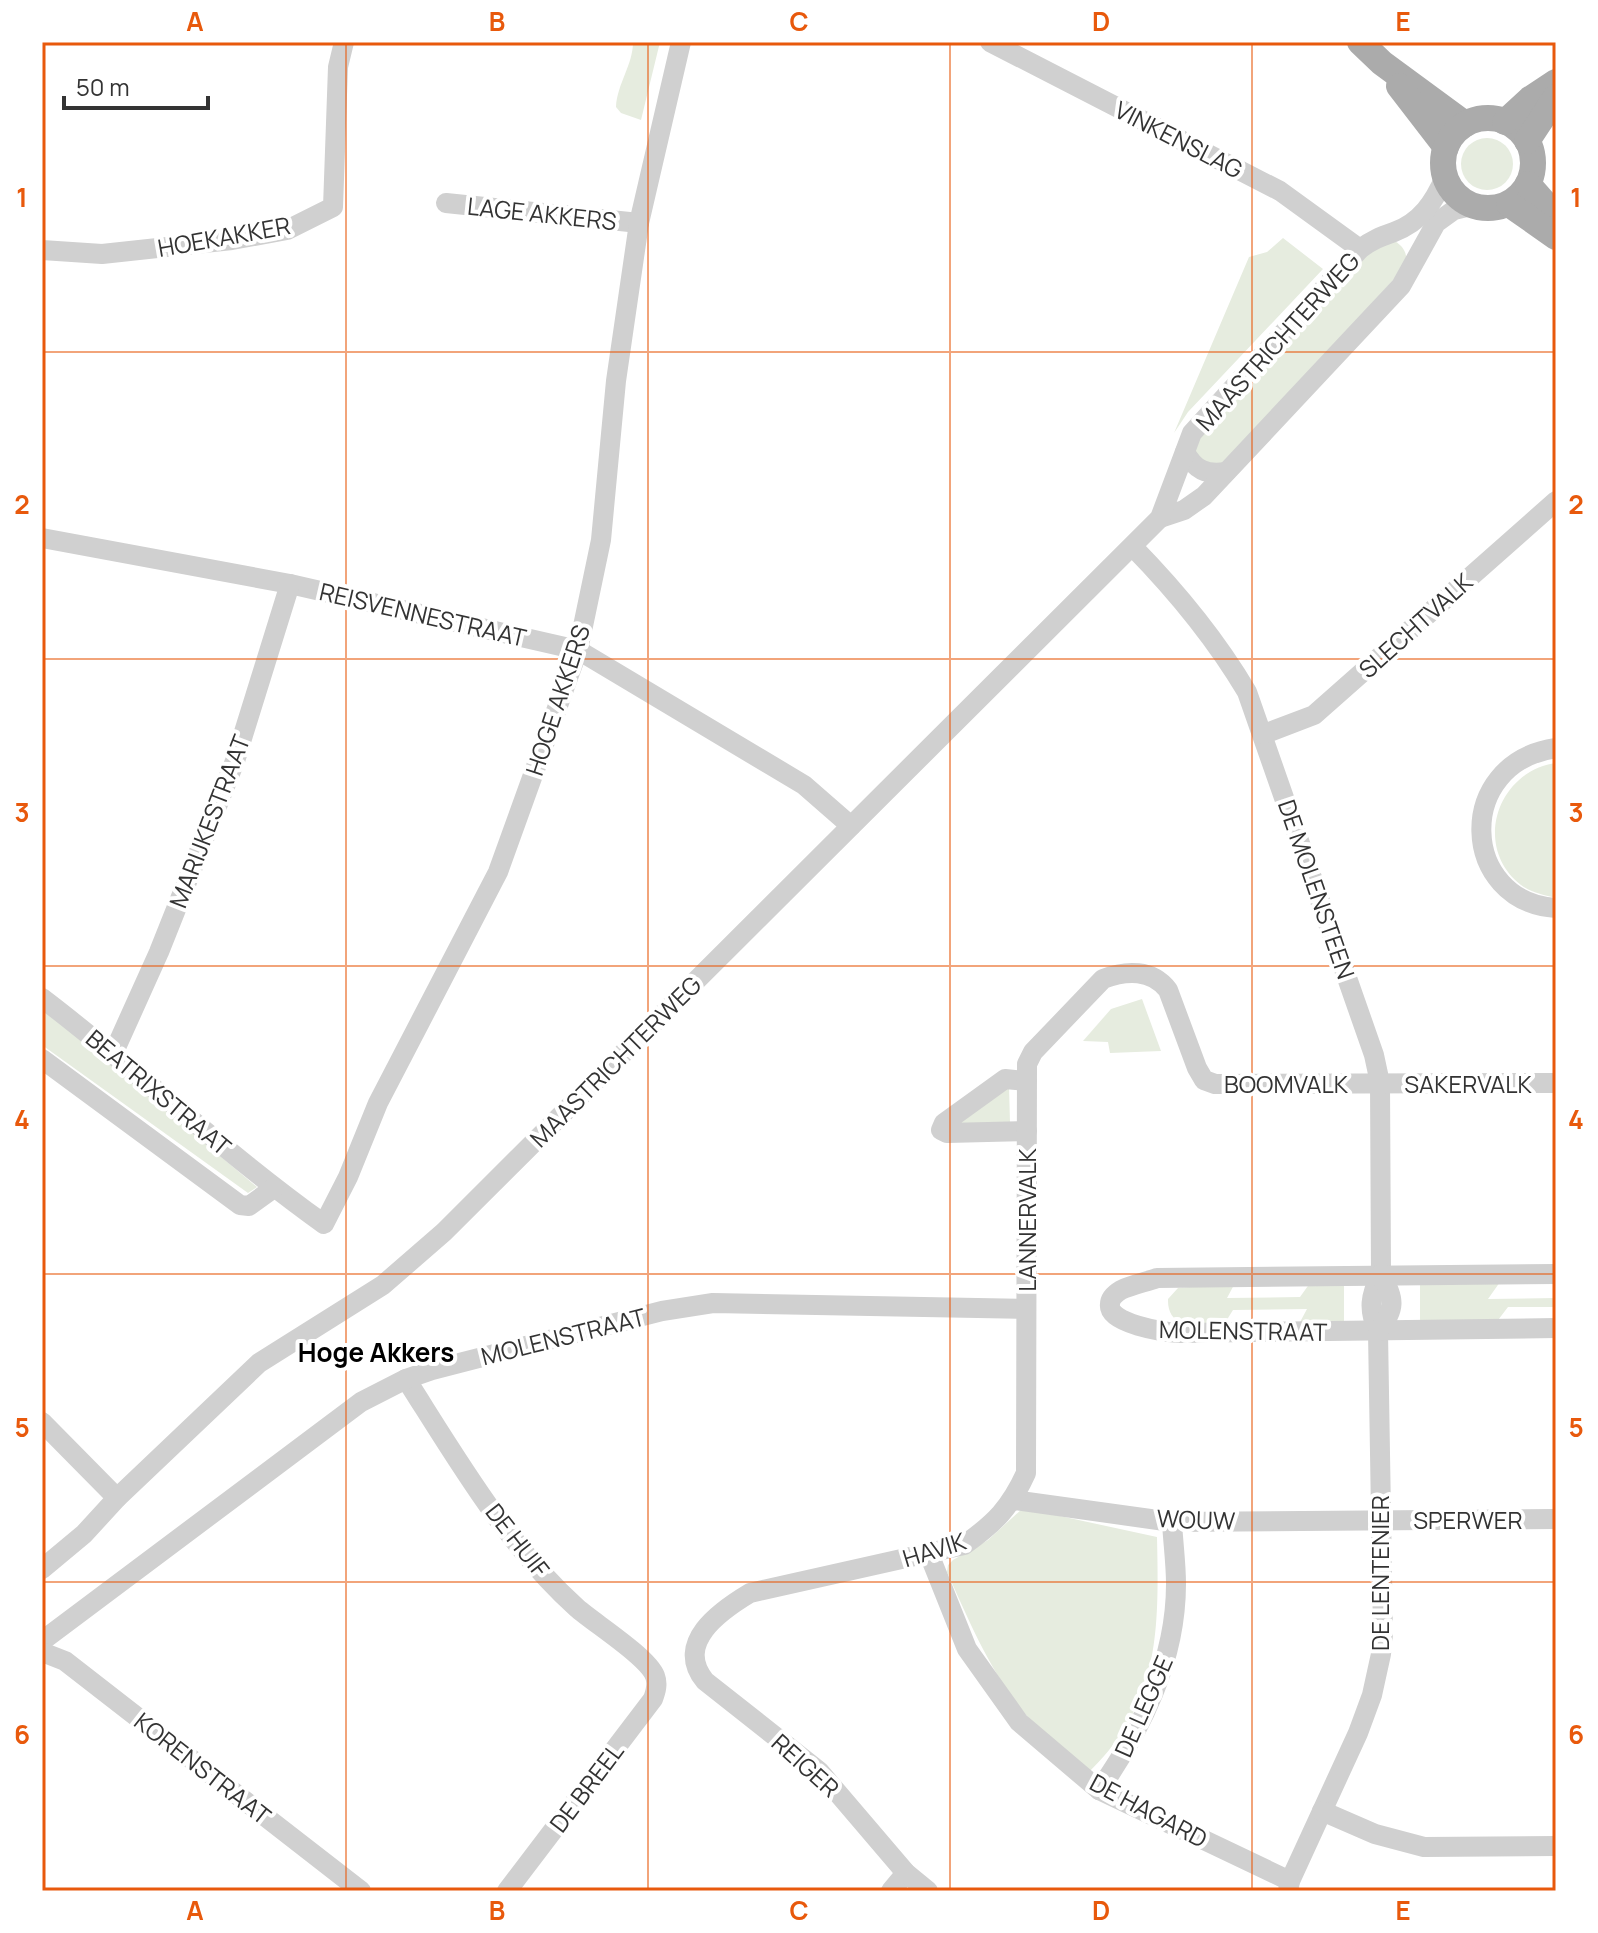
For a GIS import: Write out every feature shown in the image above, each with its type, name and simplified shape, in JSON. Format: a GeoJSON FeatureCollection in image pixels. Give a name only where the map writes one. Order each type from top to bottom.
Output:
{"type":"FeatureCollection","features":[{"type":"Feature","properties":{"kind":"main road"},"geometry":{"type":"LineString","coordinates":[[1360,42],[1382,63],[1465,124]]}},
{"type":"Feature","properties":{"kind":"main road"},"geometry":{"type":"LineString","coordinates":[[1382,63],[1446,147]]}},
{"type":"Feature","properties":{"kind":"main road"},"geometry":{"type":"LineString","coordinates":[[1505,122],[1530,99],[1556,82]]}},
{"type":"Feature","properties":{"kind":"main road"},"geometry":{"type":"LineString","coordinates":[[1527,141],[1556,97]]}},
{"type":"Feature","properties":{"kind":"main road"},"geometry":{"type":"LineString","coordinates":[[1491,118],[1505,122],[1517,129],[1527,141],[1533,170],[1528,184],[1509,204],[1497,208],[1471,206],[1450,189],[1442,162],[1446,147],[1454,133],[1465,124],[1491,118]]}},
{"type":"Feature","properties":{"kind":"main road"},"geometry":{"type":"LineString","coordinates":[[1528,184],[1556,216]]}},
{"type":"Feature","properties":{"kind":"main road"},"geometry":{"type":"LineString","coordinates":[[1509,204],[1556,237]]}},
{"type":"Feature","properties":{"kind":"street","name":"HOEKAKKER"},"geometry":{"type":"LineString","coordinates":[[42,250],[102,254],[232,240],[287,230],[333,207],[338,67],[344,42]]}},
{"type":"Feature","properties":{"kind":"street","name":"HOGE AKKERS"},"geometry":{"type":"LineString","coordinates":[[324,1224],[348,1177],[378,1103],[498,872],[578,650],[601,540],[616,381],[639,223],[681,42]]}},
{"type":"Feature","properties":{"kind":"street","name":"VINKENSLAG"},"geometry":{"type":"LineString","coordinates":[[990,42],[1280,191],[1360,249]]}},
{"type":"Feature","properties":{"kind":"street","name":"MAASTRICHTERWEG"},"geometry":{"type":"LineString","coordinates":[[42,1569],[84,1534],[117,1498],[259,1363],[383,1285],[444,1232],[1133,547],[1160,518],[1192,433],[1360,249],[1377,236],[1410,225],[1425,213],[1445,177]]}},
{"type":"Feature","properties":{"kind":"street","name":"LAGE AKKERS"},"geometry":{"type":"LineString","coordinates":[[446,203],[639,223]]}},
{"type":"Feature","properties":{"kind":"street","name":"MAASTRICHTERWEG"},"geometry":{"type":"LineString","coordinates":[[1160,518],[1184,510],[1204,496],[1401,286],[1436,223],[1454,210],[1471,206]]}},
{"type":"Feature","properties":{"kind":"street"},"geometry":{"type":"LineString","coordinates":[[1392,233],[1404,239],[1417,258]]}},
{"type":"Feature","properties":{"kind":"street","name":"MAASTRICHTERWEG"},"geometry":{"type":"LineString","coordinates":[[1185,452],[1197,469],[1211,474],[1226,472]]}},
{"type":"Feature","properties":{"kind":"street","name":"SLECHTVALK"},"geometry":{"type":"LineString","coordinates":[[1264,734],[1314,715],[1556,501]]}},
{"type":"Feature","properties":{"kind":"street","name":"REISVENNESTRAAT"},"geometry":{"type":"LineString","coordinates":[[42,539],[290,584],[578,650],[804,785],[851,826]]}},
{"type":"Feature","properties":{"kind":"street","name":"DE MOLENSTEEN"},"geometry":{"type":"LineString","coordinates":[[1133,547],[1176,591],[1221,648],[1247,692],[1374,1055],[1380,1083],[1381,1274]]}},
{"type":"Feature","properties":{"kind":"street","name":"MARIJKESTRAAT"},"geometry":{"type":"LineString","coordinates":[[114,1052],[159,952],[235,761],[290,584]]}},
{"type":"Feature","properties":{"kind":"street"},"geometry":{"type":"LineString","coordinates":[[1556,748],[1526,755],[1502,773],[1486,799],[1481,829],[1486,857],[1501,881],[1523,898],[1556,908]]}},
{"type":"Feature","properties":{"kind":"street","name":"BOOMVALK"},"geometry":{"type":"LineString","coordinates":[[1027,1081],[1027,1064],[1033,1052],[1078,1003],[1103,979],[1137,973],[1161,981],[1168,990],[1204,1080],[1215,1084],[1380,1083]]}},
{"type":"Feature","properties":{"kind":"street","name":"BEATRIXSTRAAT"},"geometry":{"type":"LineString","coordinates":[[42,998],[114,1052],[274,1188],[324,1224]]}},
{"type":"Feature","properties":{"kind":"street","name":"BEATRIXSTRAAT"},"geometry":{"type":"LineString","coordinates":[[42,1059],[240,1205],[249,1206],[274,1188]]}},
{"type":"Feature","properties":{"kind":"street","name":"LANNERVALK"},"geometry":{"type":"LineString","coordinates":[[1026,1309],[1027,1131],[1027,1081],[1005,1079],[944,1123],[941,1130],[947,1133],[1027,1131]]}},
{"type":"Feature","properties":{"kind":"street","name":"SAKERVALK"},"geometry":{"type":"LineString","coordinates":[[1380,1083],[1556,1083]]}},
{"type":"Feature","properties":{"kind":"street","name":"DE LENTENIER"},"geometry":{"type":"LineString","coordinates":[[1289,1886],[1358,1733],[1372,1695],[1381,1654],[1378,1332],[1371,1314],[1370,1295],[1381,1274]]}},
{"type":"Feature","properties":{"kind":"street","name":"MOLENSTRAAT"},"geometry":{"type":"LineString","coordinates":[[1556,1274],[1157,1278],[1119,1291],[1109,1306],[1112,1315],[1159,1332],[1556,1328]]}},
{"type":"Feature","properties":{"kind":"street","name":"MOLENSTRAAT"},"geometry":{"type":"LineString","coordinates":[[42,1641],[361,1402],[406,1379],[432,1370],[685,1306],[713,1303],[1026,1309]]}},
{"type":"Feature","properties":{"kind":"street","name":"HAVIK"},"geometry":{"type":"LineString","coordinates":[[696,1669],[693,1659],[697,1642],[711,1622],[750,1593],[964,1545],[994,1524],[1014,1500],[1026,1473],[1026,1309]]}},
{"type":"Feature","properties":{"kind":"street","name":"DE HUIF"},"geometry":{"type":"LineString","coordinates":[[406,1379],[526,1557],[577,1608],[642,1660],[656,1679]]}},
{"type":"Feature","properties":{"kind":"street"},"geometry":{"type":"LineString","coordinates":[[42,1422],[117,1498]]}},
{"type":"Feature","properties":{"kind":"street","name":"WOUW"},"geometry":{"type":"LineString","coordinates":[[1014,1500],[1172,1522],[1380,1518]]}},
{"type":"Feature","properties":{"kind":"street","name":"SPERWER"},"geometry":{"type":"LineString","coordinates":[[1380,1518],[1556,1519]]}},
{"type":"Feature","properties":{"kind":"street","name":"DE LEGGE"},"geometry":{"type":"LineString","coordinates":[[1099,1790],[1126,1752],[1153,1694],[1169,1649],[1176,1585],[1172,1522]]}},
{"type":"Feature","properties":{"kind":"street","name":"DE HAGARD"},"geometry":{"type":"LineString","coordinates":[[929,1554],[967,1649],[1019,1722],[1099,1790],[1289,1886]]}},
{"type":"Feature","properties":{"kind":"street","name":"KORENSTRAAT"},"geometry":{"type":"LineString","coordinates":[[42,1652],[65,1661],[361,1891]]}},
{"type":"Feature","properties":{"kind":"street","name":"REIGER"},"geometry":{"type":"LineString","coordinates":[[696,1669],[705,1681],[819,1771],[906,1873],[928,1891]]}},
{"type":"Feature","properties":{"kind":"street","name":"DE BREEL"},"geometry":{"type":"LineString","coordinates":[[507,1891],[653,1699],[656,1679]]}},
{"type":"Feature","properties":{"kind":"street"},"geometry":{"type":"LineString","coordinates":[[1322,1811],[1375,1834],[1424,1847],[1556,1846]]}},
{"type":"Feature","properties":{"kind":"street"},"geometry":{"type":"LineString","coordinates":[[891,1891],[906,1873]]}},
{"type":"Feature","properties":{"kind":"shaded area"},"geometry":{"type":"Polygon","coordinates":[[[633,42],[660,42],[641,120],[621,113],[616,107],[633,42]]]}},
{"type":"Feature","properties":{"kind":"shaded area"},"geometry":{"type":"Polygon","coordinates":[[[1487,138],[1506,145],[1513,164],[1506,183],[1487,190],[1468,183],[1461,164],[1468,145],[1487,138]]]}},
{"type":"Feature","properties":{"kind":"shaded area"},"geometry":{"type":"Polygon","coordinates":[[[1283,238],[1323,269],[1188,412],[1174,433],[1249,257],[1267,252],[1283,238]]]}},
{"type":"Feature","properties":{"kind":"shaded area"},"geometry":{"type":"Polygon","coordinates":[[[1392,239],[1404,250],[1406,266],[1227,463],[1214,469],[1194,456],[1198,433],[1369,247],[1392,239]]]}},
{"type":"Feature","properties":{"kind":"shaded area"},"geometry":{"type":"Polygon","coordinates":[[[1556,763],[1556,898],[1525,888],[1506,869],[1498,851],[1495,832],[1498,813],[1506,795],[1519,780],[1536,769],[1556,763]]]}},
{"type":"Feature","properties":{"kind":"shaded area"},"geometry":{"type":"Polygon","coordinates":[[[1142,999],[1161,1051],[1110,1053],[1108,1042],[1083,1041],[1111,1009],[1142,999]]]}},
{"type":"Feature","properties":{"kind":"shaded area"},"geometry":{"type":"Polygon","coordinates":[[[42,1006],[257,1187],[248,1193],[42,1045],[42,1006]]]}},
{"type":"Feature","properties":{"kind":"shaded area"},"geometry":{"type":"Polygon","coordinates":[[[1009,1086],[1010,1123],[955,1124],[1009,1086]]]}},
{"type":"Feature","properties":{"kind":"shaded area"},"geometry":{"type":"Polygon","coordinates":[[[1420,1281],[1500,1282],[1488,1299],[1556,1298],[1556,1307],[1508,1307],[1495,1324],[1420,1323],[1420,1281]]]}},
{"type":"Feature","properties":{"kind":"shaded area"},"geometry":{"type":"Polygon","coordinates":[[[1235,1283],[1227,1298],[1300,1297],[1310,1283],[1344,1283],[1344,1324],[1299,1324],[1307,1309],[1233,1310],[1223,1326],[1195,1325],[1179,1321],[1169,1309],[1168,1299],[1178,1288],[1235,1283]]]}},
{"type":"Feature","properties":{"kind":"shaded area"},"geometry":{"type":"Polygon","coordinates":[[[1023,1508],[1157,1537],[1155,1634],[1142,1693],[1112,1747],[1088,1773],[1039,1730],[1006,1688],[984,1651],[947,1572],[953,1560],[988,1540],[1023,1508]]]}},
{"type":"Feature","properties":{"kind":"district","name":"Hoge Akkers"},"geometry":{"type":"Point","coordinates":[376,1352]}}]}
